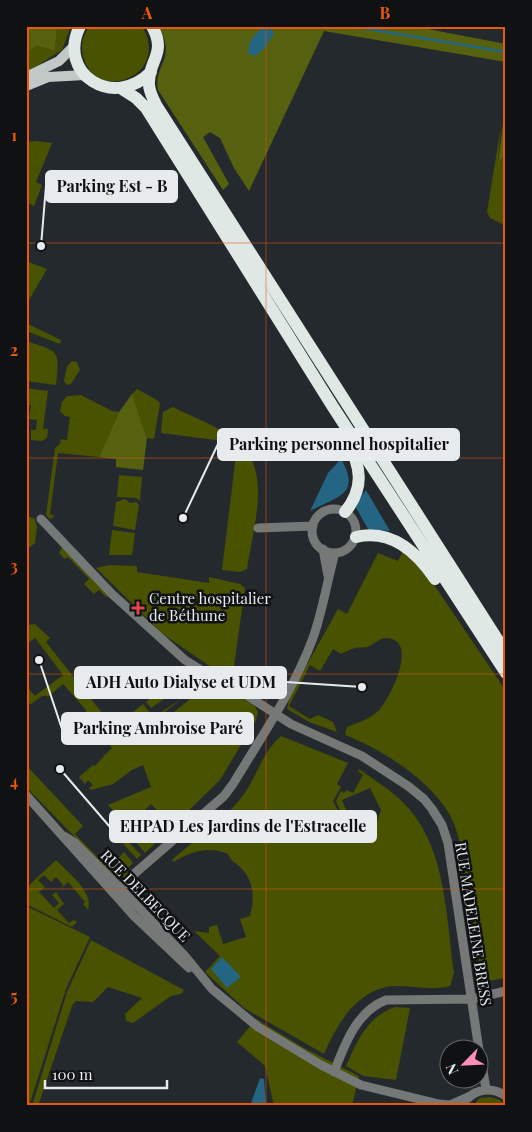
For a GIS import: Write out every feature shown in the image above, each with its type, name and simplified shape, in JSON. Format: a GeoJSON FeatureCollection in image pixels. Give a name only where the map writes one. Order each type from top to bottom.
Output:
{"type":"FeatureCollection","features":[{"type":"Feature","properties":{"kind":"highway"},"geometry":{"type":"LineString","coordinates":[[80,26],[74,46],[79,66],[85,75],[102,87],[122,89],[138,83],[151,72]]}},
{"type":"Feature","properties":{"kind":"highway"},"geometry":{"type":"LineString","coordinates":[[152,26],[158,46],[157,60],[148,83],[156,105],[506,652]]}},
{"type":"Feature","properties":{"kind":"highway"},"geometry":{"type":"LineString","coordinates":[[122,89],[136,98],[146,108],[319,385],[506,673]]}},
{"type":"Feature","properties":{"kind":"highway"},"geometry":{"type":"LineString","coordinates":[[319,385],[329,410],[354,453],[360,477],[358,493],[345,512]]}},
{"type":"Feature","properties":{"kind":"highway"},"geometry":{"type":"LineString","coordinates":[[356,537],[367,535],[386,536],[414,552],[433,576],[463,621],[484,641]]}},
{"type":"Feature","properties":{"kind":"main road"},"geometry":{"type":"LineString","coordinates":[[26,77],[59,61],[74,46]]}},
{"type":"Feature","properties":{"kind":"main road"},"geometry":{"type":"LineString","coordinates":[[26,86],[48,77],[85,75]]}},
{"type":"Feature","properties":{"kind":"street"},"geometry":{"type":"LineString","coordinates":[[322,549],[335,553],[348,548],[356,537],[355,522],[345,512],[332,509],[326,511],[316,519],[313,526],[314,537],[322,549],[328,577]]}},
{"type":"Feature","properties":{"kind":"street","name":"RUE MADELEINE BRESS"},"geometry":{"type":"LineString","coordinates":[[41,519],[112,594],[163,642],[209,675],[228,683],[298,728],[362,756],[424,798],[442,825],[448,843],[477,1040]]}},
{"type":"Feature","properties":{"kind":"street"},"geometry":{"type":"LineString","coordinates":[[258,528],[313,526]]}},
{"type":"Feature","properties":{"kind":"street"},"geometry":{"type":"LineString","coordinates":[[294,527],[314,537]]}},
{"type":"Feature","properties":{"kind":"street"},"geometry":{"type":"LineString","coordinates":[[118,891],[224,796],[276,714],[313,639],[324,604],[328,577],[335,553]]}},
{"type":"Feature","properties":{"kind":"street","name":"RUE DELBECQUE"},"geometry":{"type":"LineString","coordinates":[[26,795],[118,891],[154,938],[258,1027],[334,1072],[361,1085],[450,1105],[484,1090]]}},
{"type":"Feature","properties":{"kind":"street"},"geometry":{"type":"LineString","coordinates":[[334,1072],[350,1032],[374,1005],[386,1000],[472,1000],[506,991]]}},
{"type":"Feature","properties":{"kind":"street"},"geometry":{"type":"LineString","coordinates":[[489,1090],[505,1095]]}},
{"type":"Feature","properties":{"kind":"street"},"geometry":{"type":"LineString","coordinates":[[463,1106],[470,1096]]}},
{"type":"Feature","properties":{"kind":"green space"},"geometry":{"type":"Polygon","coordinates":[[[26,26],[57,26],[55,51],[37,46],[26,53],[26,26]]]}},
{"type":"Feature","properties":{"kind":"green space"},"geometry":{"type":"Polygon","coordinates":[[[57,26],[71,26],[62,50],[26,73],[26,53],[37,46],[55,51],[57,26]]]}},
{"type":"Feature","properties":{"kind":"green space"},"geometry":{"type":"Polygon","coordinates":[[[90,26],[142,26],[148,43],[147,58],[140,70],[130,78],[117,81],[103,80],[92,73],[84,59],[82,50],[85,34],[90,26]]]}},
{"type":"Feature","properties":{"kind":"green space"},"geometry":{"type":"Polygon","coordinates":[[[159,26],[412,26],[506,44],[506,62],[324,31],[249,191],[234,168],[220,138],[210,132],[203,137],[229,184],[223,190],[158,90],[157,81],[166,48],[159,26]]]}},
{"type":"Feature","properties":{"kind":"green space"},"geometry":{"type":"Polygon","coordinates":[[[506,102],[506,153],[498,163],[506,102]]]}},
{"type":"Feature","properties":{"kind":"green space"},"geometry":{"type":"Polygon","coordinates":[[[501,126],[498,162],[506,153],[506,226],[490,218],[487,212],[501,126]]]}},
{"type":"Feature","properties":{"kind":"green space"},"geometry":{"type":"Polygon","coordinates":[[[26,142],[52,143],[36,182],[42,185],[34,206],[28,203],[26,208],[26,142]]]}},
{"type":"Feature","properties":{"kind":"green space"},"geometry":{"type":"Polygon","coordinates":[[[26,261],[47,269],[26,305],[26,261]]]}},
{"type":"Feature","properties":{"kind":"green space"},"geometry":{"type":"Polygon","coordinates":[[[26,323],[61,340],[60,344],[26,331],[26,323]]]}},
{"type":"Feature","properties":{"kind":"green space"},"geometry":{"type":"Polygon","coordinates":[[[26,341],[45,347],[55,354],[58,364],[56,385],[26,381],[26,341]]]}},
{"type":"Feature","properties":{"kind":"green space"},"geometry":{"type":"Polygon","coordinates":[[[72,361],[77,362],[80,370],[71,384],[67,385],[64,381],[67,366],[72,361]]]}},
{"type":"Feature","properties":{"kind":"green space"},"geometry":{"type":"Polygon","coordinates":[[[26,388],[48,391],[43,429],[48,429],[47,438],[42,441],[31,440],[31,430],[36,430],[37,420],[29,419],[31,405],[26,405],[26,388]]]}},
{"type":"Feature","properties":{"kind":"green space"},"geometry":{"type":"Polygon","coordinates":[[[137,389],[160,403],[154,439],[147,438],[132,394],[137,389]]]}},
{"type":"Feature","properties":{"kind":"green space"},"geometry":{"type":"Polygon","coordinates":[[[132,394],[147,438],[143,470],[116,467],[116,459],[99,457],[119,412],[132,394]]]}},
{"type":"Feature","properties":{"kind":"green space"},"geometry":{"type":"Polygon","coordinates":[[[81,395],[112,411],[119,412],[99,457],[58,453],[50,514],[55,516],[50,519],[46,515],[55,448],[60,444],[61,439],[67,440],[70,417],[65,416],[60,411],[62,402],[67,396],[81,395]]]}},
{"type":"Feature","properties":{"kind":"green space"},"geometry":{"type":"Polygon","coordinates":[[[173,407],[232,437],[245,449],[253,464],[257,480],[258,498],[247,569],[240,572],[222,570],[237,447],[231,446],[231,442],[161,433],[163,412],[173,407]]]}},
{"type":"Feature","properties":{"kind":"green space"},"geometry":{"type":"Polygon","coordinates":[[[119,475],[142,477],[140,501],[136,498],[117,497],[119,475]]]}},
{"type":"Feature","properties":{"kind":"green space"},"geometry":{"type":"Polygon","coordinates":[[[125,499],[130,503],[136,502],[139,505],[135,530],[113,526],[116,502],[125,499]]]}},
{"type":"Feature","properties":{"kind":"green space"},"geometry":{"type":"Polygon","coordinates":[[[26,515],[35,519],[37,528],[35,543],[26,550],[26,515]]]}},
{"type":"Feature","properties":{"kind":"green space"},"geometry":{"type":"Polygon","coordinates":[[[112,530],[135,533],[132,555],[109,555],[112,530]]]}},
{"type":"Feature","properties":{"kind":"green space"},"geometry":{"type":"Polygon","coordinates":[[[62,547],[108,596],[106,597],[99,590],[94,594],[84,584],[89,579],[68,557],[65,559],[59,553],[62,547]]]}},
{"type":"Feature","properties":{"kind":"green space"},"geometry":{"type":"Polygon","coordinates":[[[404,549],[426,573],[506,691],[506,978],[482,980],[462,853],[450,815],[430,790],[404,767],[374,748],[345,735],[347,727],[365,720],[380,709],[390,693],[400,669],[402,658],[401,648],[396,641],[384,638],[367,647],[353,648],[341,654],[333,649],[320,671],[310,665],[289,706],[310,719],[318,715],[333,722],[337,732],[309,722],[287,709],[290,695],[338,609],[347,614],[378,553],[398,561],[404,549]]]}},
{"type":"Feature","properties":{"kind":"green space"},"geometry":{"type":"Polygon","coordinates":[[[109,565],[137,566],[137,572],[209,583],[209,577],[240,584],[245,588],[233,673],[224,676],[163,634],[96,568],[109,565]]]}},
{"type":"Feature","properties":{"kind":"green space"},"geometry":{"type":"Polygon","coordinates":[[[26,623],[28,625],[35,624],[50,638],[46,642],[106,718],[70,719],[67,717],[70,713],[86,712],[86,710],[63,684],[49,696],[42,696],[31,704],[26,703],[26,686],[35,696],[63,675],[35,638],[28,643],[26,641],[26,623]]]}},
{"type":"Feature","properties":{"kind":"green space"},"geometry":{"type":"Polygon","coordinates":[[[193,668],[198,672],[197,677],[185,689],[183,686],[151,708],[146,702],[188,669],[193,668]]]}},
{"type":"Feature","properties":{"kind":"green space"},"geometry":{"type":"Polygon","coordinates":[[[213,681],[254,705],[258,712],[256,720],[220,780],[145,853],[134,840],[138,834],[142,838],[165,819],[151,804],[128,826],[108,805],[151,787],[143,765],[132,770],[113,784],[91,790],[89,788],[93,785],[88,780],[85,784],[79,777],[93,765],[95,766],[104,756],[103,753],[105,755],[112,748],[110,746],[119,738],[106,725],[122,725],[122,731],[132,732],[132,725],[144,724],[185,696],[127,742],[133,739],[136,742],[213,681]]]}},
{"type":"Feature","properties":{"kind":"green space"},"geometry":{"type":"Polygon","coordinates":[[[143,704],[150,713],[143,718],[126,718],[143,704]]]}},
{"type":"Feature","properties":{"kind":"green space"},"geometry":{"type":"Polygon","coordinates":[[[281,736],[348,763],[337,784],[341,787],[333,801],[346,827],[353,834],[356,832],[358,834],[375,827],[381,810],[370,788],[342,800],[349,817],[344,819],[336,801],[341,791],[344,793],[346,790],[353,793],[363,775],[358,771],[359,769],[383,785],[413,813],[425,833],[434,855],[441,878],[445,902],[454,973],[450,986],[430,988],[396,986],[383,988],[371,993],[360,1000],[342,1020],[324,1054],[244,1008],[205,972],[220,956],[194,931],[209,933],[209,927],[217,925],[223,944],[246,937],[240,919],[250,916],[253,896],[248,877],[244,871],[228,854],[214,850],[187,855],[174,862],[172,860],[220,820],[237,802],[249,787],[269,749],[281,736]]]}},
{"type":"Feature","properties":{"kind":"green space"},"geometry":{"type":"Polygon","coordinates":[[[26,765],[83,826],[75,834],[104,864],[111,866],[124,852],[133,863],[127,869],[129,873],[123,879],[113,876],[26,787],[26,765]]]}},
{"type":"Feature","properties":{"kind":"green space"},"geometry":{"type":"Polygon","coordinates":[[[112,825],[141,855],[137,859],[110,829],[112,825]]]}},
{"type":"Feature","properties":{"kind":"green space"},"geometry":{"type":"Polygon","coordinates":[[[56,860],[84,889],[89,903],[88,910],[83,904],[85,902],[68,882],[62,888],[63,885],[56,877],[51,882],[44,875],[38,880],[45,887],[39,892],[54,908],[59,903],[52,895],[56,892],[64,904],[57,910],[69,923],[74,920],[77,922],[72,927],[26,904],[26,888],[56,860]]]}},
{"type":"Feature","properties":{"kind":"green space"},"geometry":{"type":"Polygon","coordinates":[[[26,906],[90,937],[66,989],[29,1106],[26,1106],[26,906]]]}},
{"type":"Feature","properties":{"kind":"green space"},"geometry":{"type":"Polygon","coordinates":[[[91,940],[184,990],[181,994],[171,996],[133,1023],[126,1021],[125,1014],[142,998],[108,987],[93,1002],[76,1001],[72,1006],[38,1106],[32,1106],[67,992],[91,940]]]}},
{"type":"Feature","properties":{"kind":"green space"},"geometry":{"type":"Polygon","coordinates":[[[395,1007],[410,1008],[396,1080],[363,1076],[346,1066],[364,1030],[378,1016],[395,1007]]]}},
{"type":"Feature","properties":{"kind":"green space"},"geometry":{"type":"Polygon","coordinates":[[[256,1019],[304,1048],[359,1076],[352,1106],[274,1106],[265,1066],[237,1042],[256,1019]]]}},
{"type":"Feature","properties":{"kind":"green space"},"geometry":{"type":"Polygon","coordinates":[[[490,1097],[500,1100],[505,1106],[472,1106],[480,1098],[490,1097]]]}},
{"type":"Feature","properties":{"kind":"water"},"geometry":{"type":"Polygon","coordinates":[[[261,29],[271,29],[274,33],[265,48],[255,56],[248,53],[248,49],[252,40],[261,29]]]}},
{"type":"Feature","properties":{"kind":"water"},"geometry":{"type":"Polygon","coordinates":[[[341,459],[349,480],[347,488],[337,498],[310,511],[328,473],[341,459]]]}},
{"type":"Feature","properties":{"kind":"water"},"geometry":{"type":"Polygon","coordinates":[[[366,490],[390,531],[368,529],[355,506],[366,490]]]}},
{"type":"Feature","properties":{"kind":"water"},"geometry":{"type":"Polygon","coordinates":[[[222,957],[241,977],[227,988],[211,969],[222,957]]]}},
{"type":"Feature","properties":{"kind":"water"},"geometry":{"type":"Polygon","coordinates":[[[260,1078],[264,1079],[266,1106],[250,1106],[260,1078]]]}},
{"type":"Feature","properties":{"kind":"waterway"},"geometry":{"type":"LineString","coordinates":[[350,26],[506,52]]}},
{"type":"Feature","properties":{"kind":"place","name":"Parking Est - B"},"geometry":{"type":"Point","coordinates":[41,246]}},
{"type":"Feature","properties":{"kind":"place","name":"Parking personnel hospitalier"},"geometry":{"type":"Point","coordinates":[183,518]}},
{"type":"Feature","properties":{"kind":"place","name":"Centre hospitalier de Béthune"},"geometry":{"type":"Point","coordinates":[138,608]}},
{"type":"Feature","properties":{"kind":"place","name":"Parking Ambroise Paré"},"geometry":{"type":"Point","coordinates":[39,660]}},
{"type":"Feature","properties":{"kind":"place","name":"ADH Auto Dialyse et UDM"},"geometry":{"type":"Point","coordinates":[362,687]}},
{"type":"Feature","properties":{"kind":"place","name":"EHPAD Les Jardins de l'Estracelle"},"geometry":{"type":"Point","coordinates":[60,769]}}]}
